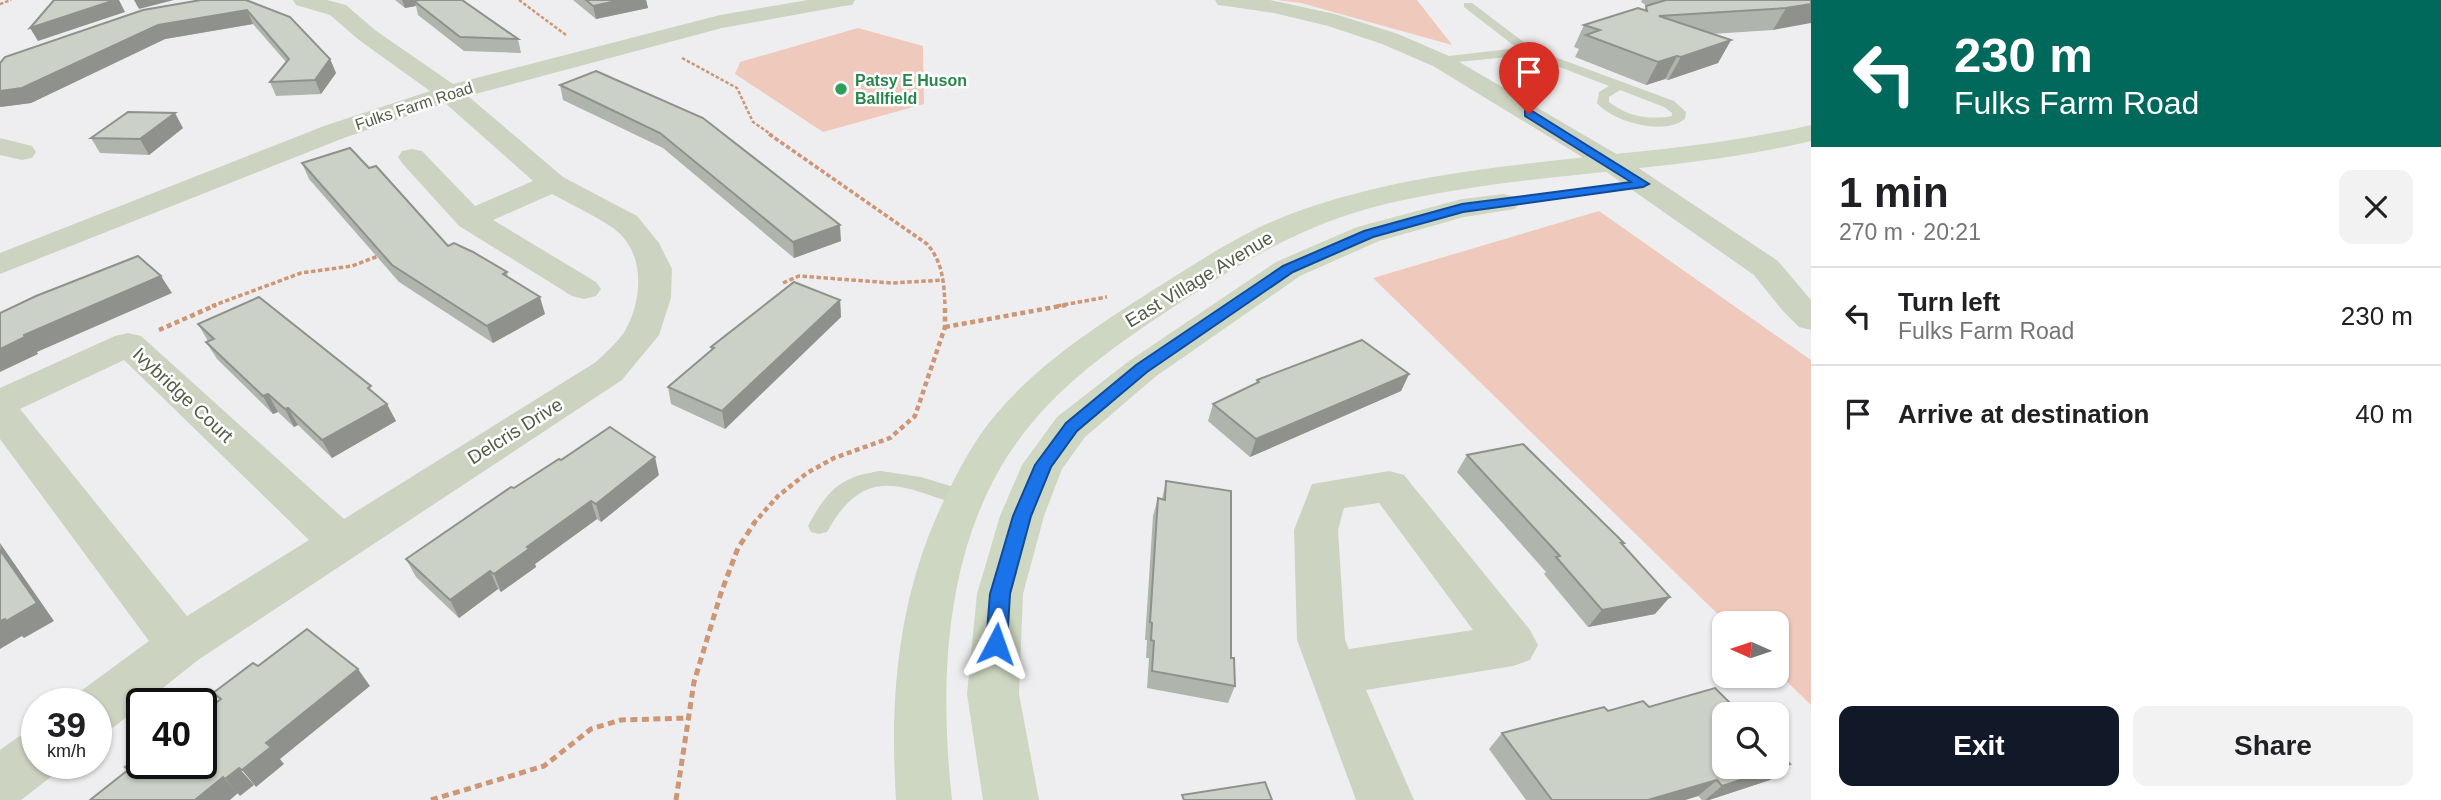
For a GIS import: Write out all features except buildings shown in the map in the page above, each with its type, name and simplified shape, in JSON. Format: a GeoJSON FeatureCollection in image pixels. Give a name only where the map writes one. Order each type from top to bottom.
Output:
{"type":"FeatureCollection","features":[{"type":"Feature","properties":{"kind":"street","name":"Delcris Drive"},"geometry":{"type":"LineString","coordinates":[[112,698],[181,645],[609,371],[641,335],[654,298],[656,269],[643,243],[626,223],[553,183],[449,93],[366,35],[338,10],[304,0]]}},
{"type":"Feature","properties":{"kind":"street","name":"Fulks Farm Road"},"geometry":{"type":"LineString","coordinates":[[0,264],[334,132],[449,93],[648,40],[710,14],[844,0]]}},
{"type":"Feature","properties":{"kind":"street"},"geometry":{"type":"LineString","coordinates":[[1226,0],[1274,7],[1335,21],[1390,38],[1441,61],[1629,174],[1766,268],[1794,303],[1811,319]]}},
{"type":"Feature","properties":{"kind":"street","name":"East Village Avenue"},"geometry":{"type":"LineString","coordinates":[[1011,800],[993,694],[1000,594],[1022,516],[1043,465],[1071,427],[1142,369],[1288,269],[1368,234],[1462,208],[1629,174],[1811,132]]}},
{"type":"Feature","properties":{"kind":"street"},"geometry":{"type":"LineString","coordinates":[[412,157],[470,219],[584,289]]}},
{"type":"Feature","properties":{"kind":"street","name":"East Village Avenue"},"geometry":{"type":"LineString","coordinates":[[924,800],[918,709],[923,637],[943,552],[965,499],[995,442],[1025,405],[1059,374],[1132,318],[1278,230],[1359,202],[1476,180],[1774,168],[1811,160]]}},
{"type":"Feature","properties":{"kind":"street"},"geometry":{"type":"LineString","coordinates":[[470,219],[553,183]]}},
{"type":"Feature","properties":{"kind":"street","name":"Ivybridge Court"},"geometry":{"type":"LineString","coordinates":[[0,403],[128,344],[340,542]]}},
{"type":"Feature","properties":{"kind":"street"},"geometry":{"type":"LineString","coordinates":[[0,411],[181,645]]}},
{"type":"Feature","properties":{"kind":"street"},"geometry":{"type":"LineString","coordinates":[[1334,673],[1513,645],[1389,486],[1326,495],[1316,530],[1321,640],[1377,785],[1386,800]]}},
{"type":"Feature","properties":{"kind":"street"},"geometry":{"type":"LineString","coordinates":[[0,783],[21,767]]}},
{"type":"Feature","properties":{"kind":"lane"},"geometry":{"type":"LineString","coordinates":[[1468,5],[1529,51],[1619,85],[1669,104],[1679,112],[1678,119],[1662,123],[1646,122],[1611,111],[1603,103],[1603,95],[1619,85]]}},
{"type":"Feature","properties":{"kind":"lane"},"geometry":{"type":"LineString","coordinates":[[1441,61],[1497,51],[1529,51]]}},
{"type":"Feature","properties":{"kind":"lane"},"geometry":{"type":"LineString","coordinates":[[819,526],[829,504],[849,484],[870,478],[895,480],[965,499]]}},
{"type":"Feature","properties":{"kind":"path"},"geometry":{"type":"LineString","coordinates":[[0,4],[10,0]]}},
{"type":"Feature","properties":{"kind":"path"},"geometry":{"type":"LineString","coordinates":[[519,0],[569,37],[587,56]]}},
{"type":"Feature","properties":{"kind":"path"},"geometry":{"type":"LineString","coordinates":[[648,40],[737,88],[753,121],[927,244],[935,253],[944,280],[945,327],[915,416],[890,438],[834,458],[807,473],[778,496],[753,524],[738,548],[721,593],[694,682],[676,800]]}},
{"type":"Feature","properties":{"kind":"path"},"geometry":{"type":"LineString","coordinates":[[128,344],[250,291],[301,273],[352,266],[391,251]]}},
{"type":"Feature","properties":{"kind":"path"},"geometry":{"type":"LineString","coordinates":[[783,283],[799,276],[892,283],[944,280]]}},
{"type":"Feature","properties":{"kind":"path"},"geometry":{"type":"LineString","coordinates":[[945,327],[1116,296]]}},
{"type":"Feature","properties":{"kind":"path"},"geometry":{"type":"LineString","coordinates":[[431,800],[544,766],[591,729],[621,720],[689,718]]}},
{"type":"Feature","properties":{"kind":"shaded area"},"geometry":{"type":"Polygon","coordinates":[[[1277,0],[1417,0],[1452,45],[1301,3],[1277,0]]]}},
{"type":"Feature","properties":{"kind":"shaded area","name":"Patsy E Huson Ballfield"},"geometry":{"type":"Polygon","coordinates":[[[858,28],[923,46],[924,104],[823,132],[735,74],[740,62],[858,28]]]}},
{"type":"Feature","properties":{"kind":"shaded area"},"geometry":{"type":"Polygon","coordinates":[[[1599,211],[1811,360],[1811,705],[1789,684],[1789,611],[1715,611],[1373,278],[1599,211]]]}},
{"type":"Feature","properties":{"kind":"place","name":"Patsy E Huson Ballfield"},"geometry":{"type":"Point","coordinates":[841,89]}},
{"type":"Feature","properties":{"kind":"route"},"geometry":{"type":"LineString","coordinates":[[996,644],[1000,594],[1022,516],[1043,465],[1071,427],[1142,369],[1288,269],[1368,234],[1462,208],[1643,184],[1529,114]]}}]}
